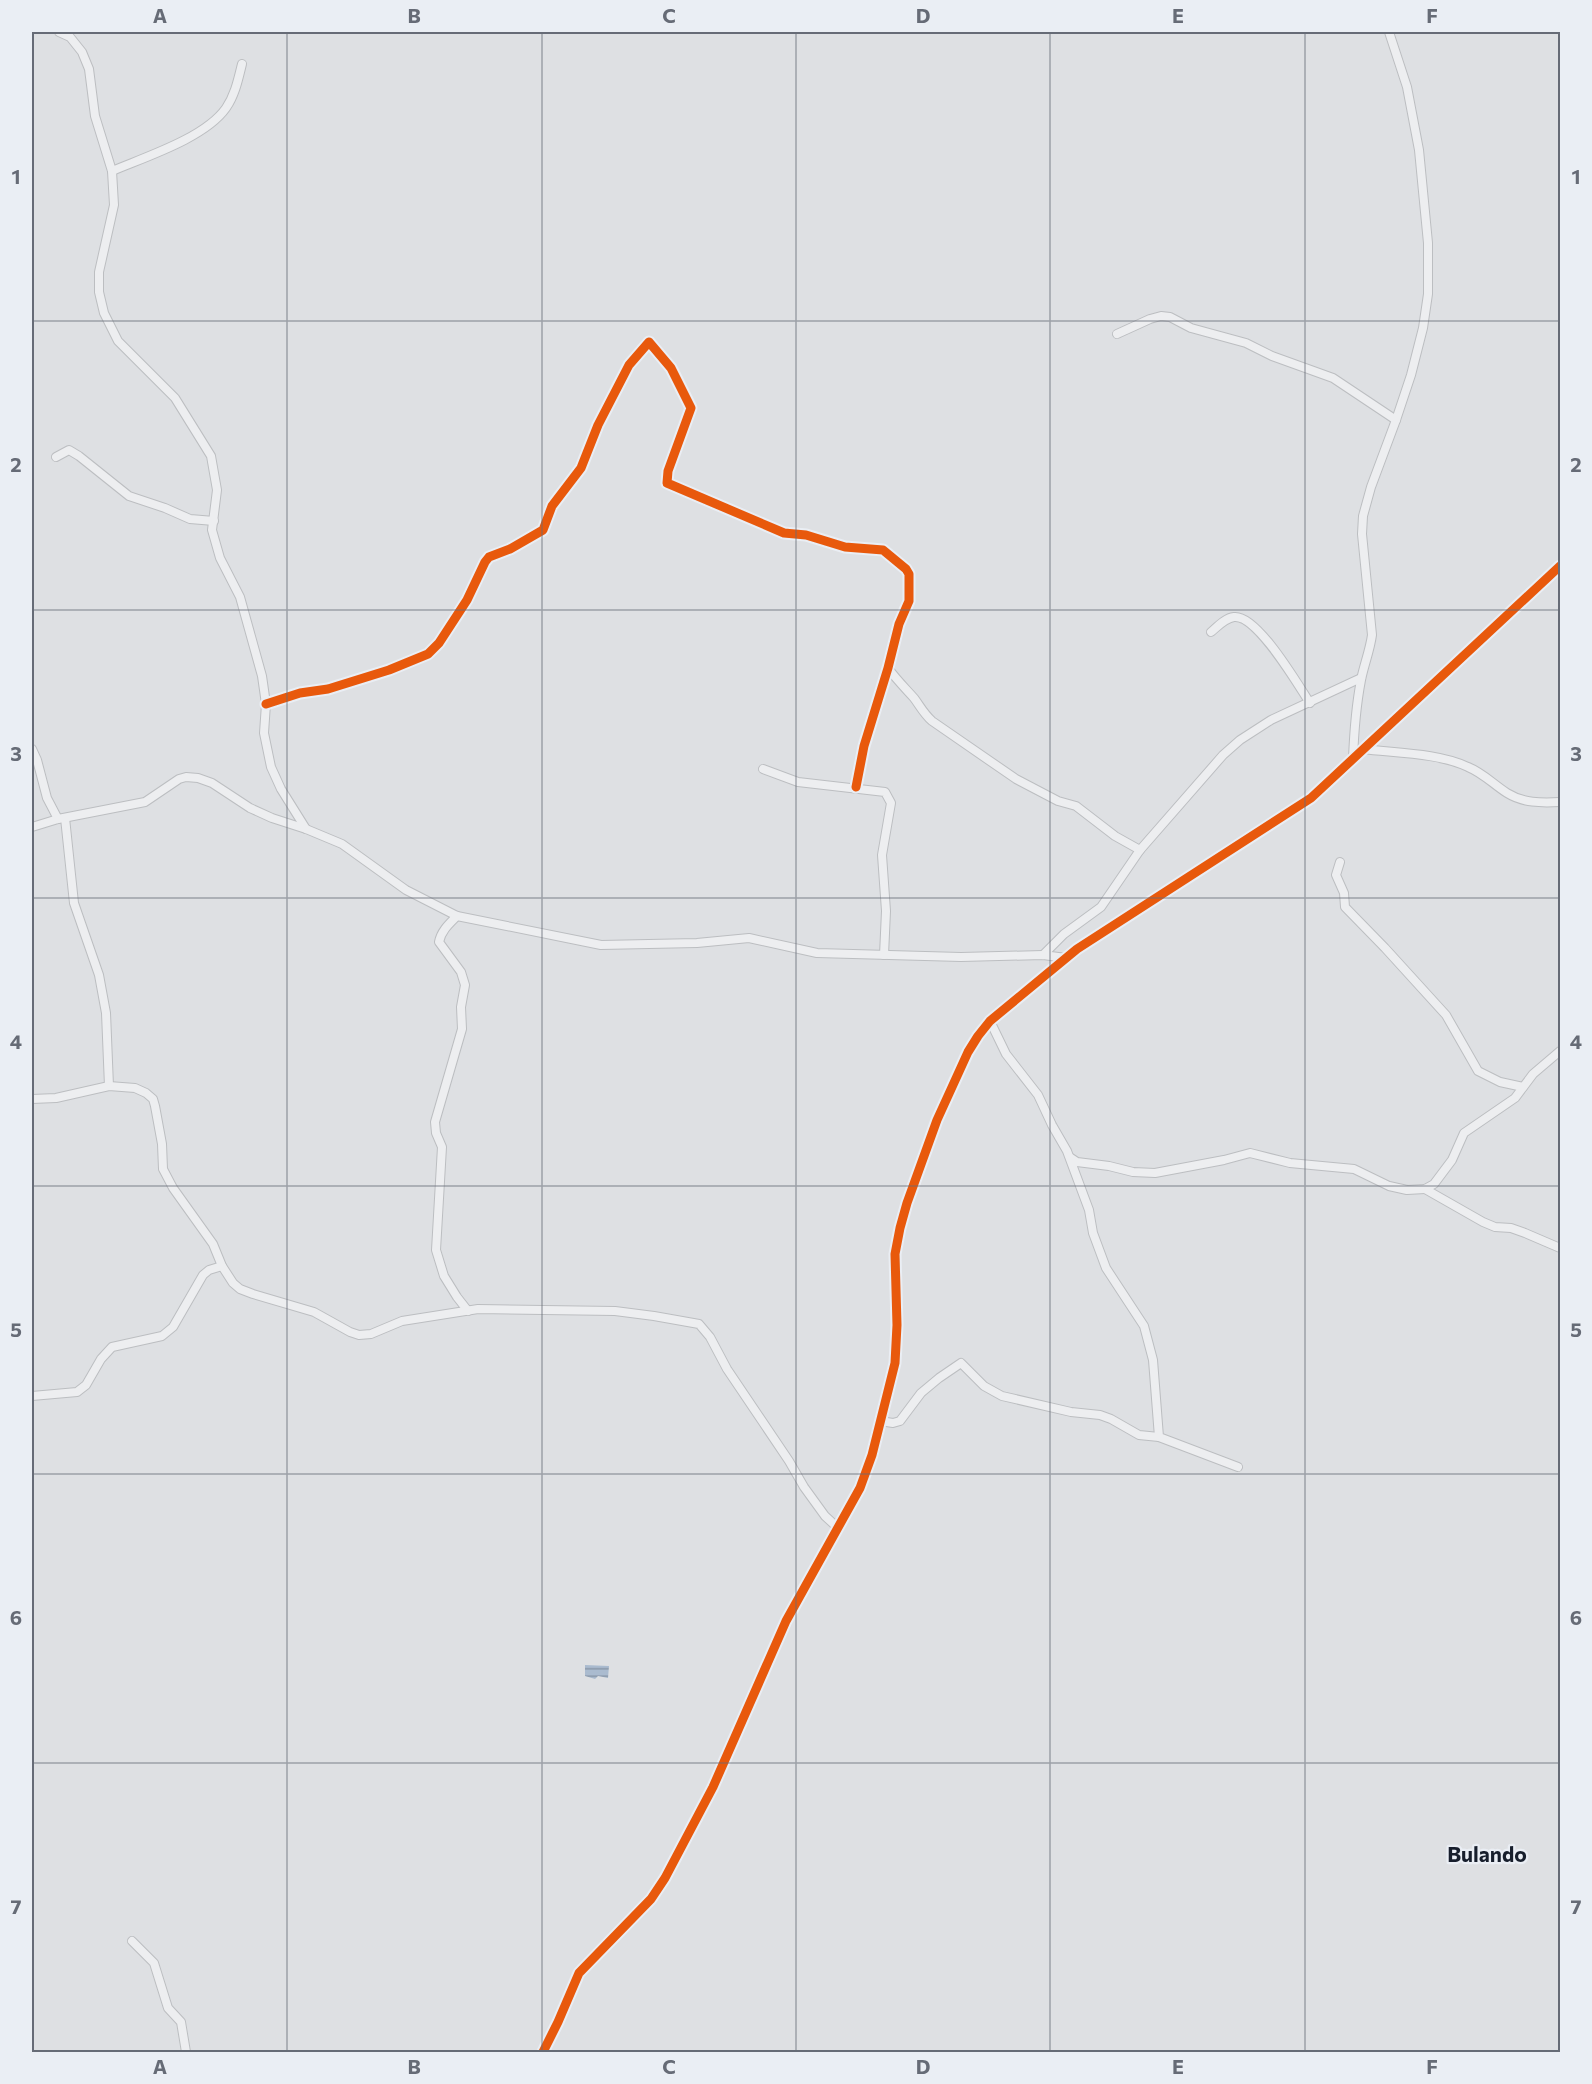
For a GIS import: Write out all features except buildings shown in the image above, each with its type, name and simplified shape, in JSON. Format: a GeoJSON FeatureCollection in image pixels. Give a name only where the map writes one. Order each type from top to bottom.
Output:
{"type":"FeatureCollection","features":[{"type":"Feature","properties":{"kind":"street"},"geometry":{"type":"LineString","coordinates":[[59,32],[70,37],[82,52],[88,69],[95,116],[112,171],[114,205],[99,272],[99,292],[104,313],[118,341],[175,398],[211,456],[217,490],[212,530],[220,558],[240,597],[262,676],[266,704],[264,733],[271,767],[281,789],[306,829]]}},
{"type":"Feature","properties":{"kind":"street"},"geometry":{"type":"LineString","coordinates":[[1353,759],[1355,716],[1372,635],[1362,534],[1363,516],[1371,487],[1396,420],[1423,328],[1428,294],[1428,243],[1419,150],[1407,87],[1389,32]]}},
{"type":"Feature","properties":{"kind":"street"},"geometry":{"type":"LineString","coordinates":[[112,171],[183,141],[210,123],[225,110],[236,90],[242,64]]}},
{"type":"Feature","properties":{"kind":"street"},"geometry":{"type":"LineString","coordinates":[[1117,334],[1150,319],[1161,316],[1170,317],[1191,327],[1246,343],[1272,356],[1333,378],[1396,420]]}},
{"type":"Feature","properties":{"kind":"street"},"geometry":{"type":"LineString","coordinates":[[266,704],[300,693],[328,689],[389,670],[428,654],[439,643],[467,600],[484,562],[489,557],[510,549],[543,530],[552,506],[581,468],[598,425],[629,366],[649,342],[671,368],[691,408],[668,471],[667,483],[784,533],[806,535],[845,547],[883,550],[909,574],[909,601],[899,624],[864,746],[856,787]]}},
{"type":"Feature","properties":{"kind":"street"},"geometry":{"type":"LineString","coordinates":[[56,457],[69,450],[129,496],[190,519],[214,521]]}},
{"type":"Feature","properties":{"kind":"street"},"geometry":{"type":"LineString","coordinates":[[543,2052],[579,1973],[651,1899],[664,1878],[713,1787],[786,1621],[860,1488],[895,1363],[897,1325],[895,1254],[907,1203],[937,1120],[968,1052],[990,1021],[1066,958],[1311,798],[1560,566]]}},
{"type":"Feature","properties":{"kind":"street"},"geometry":{"type":"LineString","coordinates":[[1211,632],[1221,623],[1233,617],[1242,618],[1251,624],[1285,662],[1310,702]]}},
{"type":"Feature","properties":{"kind":"street"},"geometry":{"type":"LineString","coordinates":[[888,668],[932,721],[1016,779],[1058,801],[1076,806],[1115,836],[1140,850]]}},
{"type":"Feature","properties":{"kind":"street"},"geometry":{"type":"LineString","coordinates":[[1043,955],[1064,934],[1101,907],[1140,850],[1232,747],[1271,720],[1362,678]]}},
{"type":"Feature","properties":{"kind":"street"},"geometry":{"type":"LineString","coordinates":[[32,749],[47,798],[62,818],[74,903],[99,975],[106,1013],[109,1086]]}},
{"type":"Feature","properties":{"kind":"street"},"geometry":{"type":"LineString","coordinates":[[1363,749],[1423,755],[1467,766],[1490,779],[1507,793],[1523,800],[1539,803],[1560,802]]}},
{"type":"Feature","properties":{"kind":"street"},"geometry":{"type":"LineString","coordinates":[[763,769],[798,782],[885,792],[891,803],[882,855],[886,911],[884,956]]}},
{"type":"Feature","properties":{"kind":"street"},"geometry":{"type":"LineString","coordinates":[[32,827],[62,818],[145,802],[186,777],[198,778],[212,783],[250,808],[342,844],[406,890],[457,916],[601,945],[697,943],[749,938],[817,953],[961,957],[1043,955],[1066,958]]}},
{"type":"Feature","properties":{"kind":"street"},"geometry":{"type":"LineString","coordinates":[[1340,862],[1336,875],[1344,893],[1345,907],[1446,1015],[1478,1071],[1500,1082],[1523,1087]]}},
{"type":"Feature","properties":{"kind":"street"},"geometry":{"type":"LineString","coordinates":[[457,916],[440,936],[439,942],[461,972],[465,986],[461,1007],[462,1029],[435,1122],[436,1133],[442,1146],[436,1250],[444,1276],[468,1311]]}},
{"type":"Feature","properties":{"kind":"street"},"geometry":{"type":"LineString","coordinates":[[990,1021],[1006,1054],[1038,1095],[1071,1158],[1106,1268],[1144,1326],[1153,1360],[1159,1437]]}},
{"type":"Feature","properties":{"kind":"street"},"geometry":{"type":"LineString","coordinates":[[1071,1158],[1077,1162],[1134,1172],[1155,1173],[1250,1153],[1290,1163],[1353,1170],[1389,1186],[1407,1190],[1425,1189],[1434,1184],[1452,1160],[1464,1133],[1515,1098],[1533,1074],[1560,1051]]}},
{"type":"Feature","properties":{"kind":"street"},"geometry":{"type":"LineString","coordinates":[[32,1100],[56,1098],[109,1086],[135,1088],[146,1093],[153,1099],[162,1144],[163,1169],[173,1188],[213,1244],[226,1274],[240,1289],[314,1312],[350,1332],[359,1335],[372,1334],[413,1319],[478,1309],[615,1311],[699,1324],[710,1337],[727,1369],[804,1487],[825,1516],[838,1528]]}},
{"type":"Feature","properties":{"kind":"street"},"geometry":{"type":"LineString","coordinates":[[1425,1189],[1489,1224],[1525,1233],[1560,1248]]}},
{"type":"Feature","properties":{"kind":"street"},"geometry":{"type":"LineString","coordinates":[[32,1396],[77,1392],[86,1385],[101,1359],[112,1347],[162,1336],[173,1328],[203,1275],[209,1270],[222,1266]]}},
{"type":"Feature","properties":{"kind":"street"},"geometry":{"type":"LineString","coordinates":[[880,1421],[893,1423],[900,1421],[921,1393],[961,1363],[984,1386],[1002,1396],[1071,1412],[1100,1415],[1138,1435],[1159,1437],[1238,1467]]}},
{"type":"Feature","properties":{"kind":"street"},"geometry":{"type":"LineString","coordinates":[[132,1941],[154,1963],[168,2008],[181,2022],[186,2052]]}},
{"type":"Feature","properties":{"kind":"water"},"geometry":{"type":"Polygon","coordinates":[[[585,1665],[609,1666],[608,1678],[598,1676],[595,1679],[585,1676],[585,1665]]]}},
{"type":"Feature","properties":{"kind":"cycle path"},"geometry":{"type":"LineString","coordinates":[[266,704],[300,693],[328,689],[389,670],[428,654],[439,643],[467,600],[489,557],[510,549],[543,530],[552,506],[581,468],[598,425],[629,365],[649,342],[671,368],[691,408],[668,471],[667,483],[784,533],[806,535],[845,547],[883,550],[909,574],[909,601],[899,624],[864,746],[856,787]]}},
{"type":"Feature","properties":{"kind":"cycle path"},"geometry":{"type":"LineString","coordinates":[[543,2052],[579,1973],[651,1899],[665,1878],[713,1787],[786,1621],[860,1488],[872,1455],[895,1363],[897,1325],[895,1254],[900,1228],[937,1120],[968,1052],[978,1036],[990,1021],[1077,949],[1311,798],[1560,566]]}},
{"type":"Feature","properties":{"kind":"district","name":"Bulando"},"geometry":{"type":"Point","coordinates":[1487,1853]}}]}
